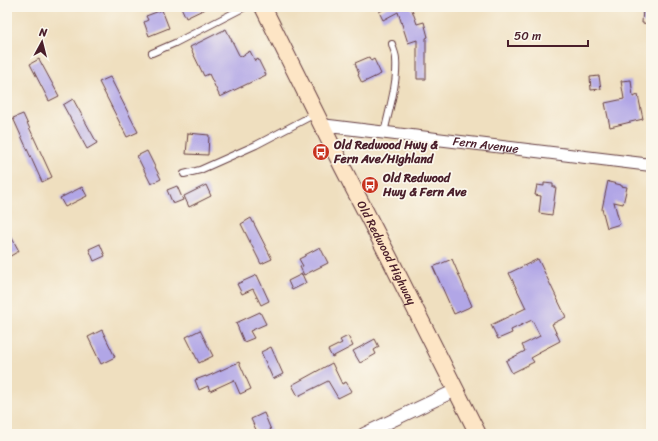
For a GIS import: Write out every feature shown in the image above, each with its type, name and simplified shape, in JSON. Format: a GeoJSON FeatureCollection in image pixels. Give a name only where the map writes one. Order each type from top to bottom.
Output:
{"type":"FeatureCollection","features":[{"type":"Feature","properties":{"kind":"main road","name":"Old Redwood Highway"},"geometry":{"type":"LineString","coordinates":[[263,7],[318,120],[478,434]]}},
{"type":"Feature","properties":{"kind":"street","name":"Fern Avenue"},"geometry":{"type":"LineString","coordinates":[[318,120],[384,133],[651,165]]}},
{"type":"Feature","properties":{"kind":"street"},"geometry":{"type":"LineString","coordinates":[[364,434],[456,390]]}},
{"type":"Feature","properties":{"kind":"lane"},"geometry":{"type":"LineString","coordinates":[[152,53],[175,43],[245,7]]}},
{"type":"Feature","properties":{"kind":"lane"},"geometry":{"type":"LineString","coordinates":[[384,133],[394,87],[396,66],[396,57],[392,44]]}},
{"type":"Feature","properties":{"kind":"lane"},"geometry":{"type":"LineString","coordinates":[[184,174],[200,170],[318,120]]}},
{"type":"Feature","properties":{"kind":"building"},"geometry":{"type":"Polygon","coordinates":[[[181,7],[209,7],[186,18],[181,7]]]}},
{"type":"Feature","properties":{"kind":"building"},"geometry":{"type":"Polygon","coordinates":[[[388,7],[411,7],[417,24],[424,22],[428,37],[426,38],[426,79],[417,79],[417,40],[408,43],[398,12],[383,20],[379,12],[388,7]]]}},
{"type":"Feature","properties":{"kind":"building"},"geometry":{"type":"Polygon","coordinates":[[[643,7],[651,7],[651,24],[642,23],[643,7]]]}},
{"type":"Feature","properties":{"kind":"building"},"geometry":{"type":"Polygon","coordinates":[[[162,10],[169,28],[149,36],[144,22],[148,20],[146,16],[162,10]]]}},
{"type":"Feature","properties":{"kind":"building"},"geometry":{"type":"Polygon","coordinates":[[[226,29],[240,57],[250,51],[255,61],[258,59],[266,75],[220,97],[209,74],[204,76],[190,47],[226,29]]]}},
{"type":"Feature","properties":{"kind":"building"},"geometry":{"type":"Polygon","coordinates":[[[369,57],[371,61],[374,59],[381,74],[362,83],[355,63],[369,57]]]}},
{"type":"Feature","properties":{"kind":"building"},"geometry":{"type":"Polygon","coordinates":[[[39,59],[59,96],[49,101],[30,64],[39,59]]]}},
{"type":"Feature","properties":{"kind":"building"},"geometry":{"type":"Polygon","coordinates":[[[599,76],[601,89],[591,90],[590,77],[599,76]]]}},
{"type":"Feature","properties":{"kind":"building"},"geometry":{"type":"Polygon","coordinates":[[[110,77],[138,132],[127,137],[99,82],[110,77]]]}},
{"type":"Feature","properties":{"kind":"building"},"geometry":{"type":"Polygon","coordinates":[[[631,80],[633,97],[638,95],[643,119],[610,127],[605,103],[624,99],[621,81],[631,80]]]}},
{"type":"Feature","properties":{"kind":"building"},"geometry":{"type":"Polygon","coordinates":[[[73,99],[97,143],[87,149],[63,105],[73,99]]]}},
{"type":"Feature","properties":{"kind":"building"},"geometry":{"type":"Polygon","coordinates":[[[23,114],[52,177],[42,182],[13,118],[23,114]]]}},
{"type":"Feature","properties":{"kind":"building"},"geometry":{"type":"Polygon","coordinates":[[[188,133],[209,135],[208,155],[186,154],[188,133]]]}},
{"type":"Feature","properties":{"kind":"building"},"geometry":{"type":"Polygon","coordinates":[[[147,151],[161,179],[151,184],[137,156],[147,151]]]}},
{"type":"Feature","properties":{"kind":"building"},"geometry":{"type":"Polygon","coordinates":[[[608,181],[627,187],[623,204],[614,202],[620,224],[607,228],[602,209],[608,181]]]}},
{"type":"Feature","properties":{"kind":"building"},"geometry":{"type":"Polygon","coordinates":[[[544,183],[553,184],[553,187],[556,187],[552,215],[539,213],[541,196],[535,195],[537,185],[544,186],[544,183]]]}},
{"type":"Feature","properties":{"kind":"building"},"geometry":{"type":"Polygon","coordinates":[[[206,185],[211,196],[189,207],[184,196],[206,185]]]}},
{"type":"Feature","properties":{"kind":"building"},"geometry":{"type":"Polygon","coordinates":[[[177,186],[183,200],[173,204],[167,190],[177,186]]]}},
{"type":"Feature","properties":{"kind":"building"},"geometry":{"type":"Polygon","coordinates":[[[82,187],[87,196],[65,207],[60,198],[82,187]]]}},
{"type":"Feature","properties":{"kind":"building"},"geometry":{"type":"Polygon","coordinates":[[[251,218],[272,259],[261,264],[241,224],[251,218]]]}},
{"type":"Feature","properties":{"kind":"building"},"geometry":{"type":"Polygon","coordinates":[[[7,229],[19,251],[7,258],[7,229]]]}},
{"type":"Feature","properties":{"kind":"building"},"geometry":{"type":"Polygon","coordinates":[[[100,244],[105,256],[94,261],[89,249],[100,244]]]}},
{"type":"Feature","properties":{"kind":"building"},"geometry":{"type":"Polygon","coordinates":[[[320,247],[328,263],[304,275],[300,267],[303,266],[299,259],[320,247]]]}},
{"type":"Feature","properties":{"kind":"building"},"geometry":{"type":"Polygon","coordinates":[[[452,259],[472,306],[454,314],[433,267],[452,259]]]}},
{"type":"Feature","properties":{"kind":"building"},"geometry":{"type":"Polygon","coordinates":[[[538,259],[566,317],[552,324],[560,341],[531,358],[534,362],[512,373],[506,361],[525,351],[522,345],[540,336],[532,320],[511,330],[512,333],[498,339],[491,325],[526,308],[509,273],[538,259]]]}},
{"type":"Feature","properties":{"kind":"building"},"geometry":{"type":"Polygon","coordinates":[[[302,274],[306,283],[292,290],[288,281],[302,274]]]}},
{"type":"Feature","properties":{"kind":"building"},"geometry":{"type":"Polygon","coordinates":[[[257,275],[269,301],[261,305],[253,289],[242,294],[237,284],[257,275]]]}},
{"type":"Feature","properties":{"kind":"building"},"geometry":{"type":"Polygon","coordinates":[[[260,312],[266,324],[250,331],[254,338],[244,342],[236,323],[260,312]]]}},
{"type":"Feature","properties":{"kind":"building"},"geometry":{"type":"Polygon","coordinates":[[[102,330],[115,357],[101,364],[88,337],[102,330]]]}},
{"type":"Feature","properties":{"kind":"building"},"geometry":{"type":"Polygon","coordinates":[[[200,330],[213,356],[199,363],[186,337],[200,330]]]}},
{"type":"Feature","properties":{"kind":"building"},"geometry":{"type":"Polygon","coordinates":[[[348,336],[353,346],[332,357],[328,350],[342,343],[340,340],[348,336]]]}},
{"type":"Feature","properties":{"kind":"building"},"geometry":{"type":"Polygon","coordinates":[[[375,339],[379,347],[374,350],[376,354],[360,363],[353,351],[375,339]]]}},
{"type":"Feature","properties":{"kind":"building"},"geometry":{"type":"Polygon","coordinates":[[[271,347],[283,374],[273,379],[261,352],[271,347]]]}},
{"type":"Feature","properties":{"kind":"building"},"geometry":{"type":"Polygon","coordinates":[[[239,362],[251,389],[240,394],[234,380],[210,391],[208,386],[199,390],[195,380],[206,377],[239,362]]]}},
{"type":"Feature","properties":{"kind":"building"},"geometry":{"type":"Polygon","coordinates":[[[332,363],[342,384],[346,382],[352,391],[338,398],[328,381],[298,396],[292,385],[332,363]]]}},
{"type":"Feature","properties":{"kind":"building"},"geometry":{"type":"Polygon","coordinates":[[[264,413],[271,430],[258,434],[251,419],[264,413]]]}},
{"type":"Feature","properties":{"kind":"place","name":"Old Redwood Hwy & Fern Ave/Highland"},"geometry":{"type":"Point","coordinates":[321,152]}},
{"type":"Feature","properties":{"kind":"place","name":"Old Redwood Hwy & Fern Ave"},"geometry":{"type":"Point","coordinates":[370,185]}}]}
